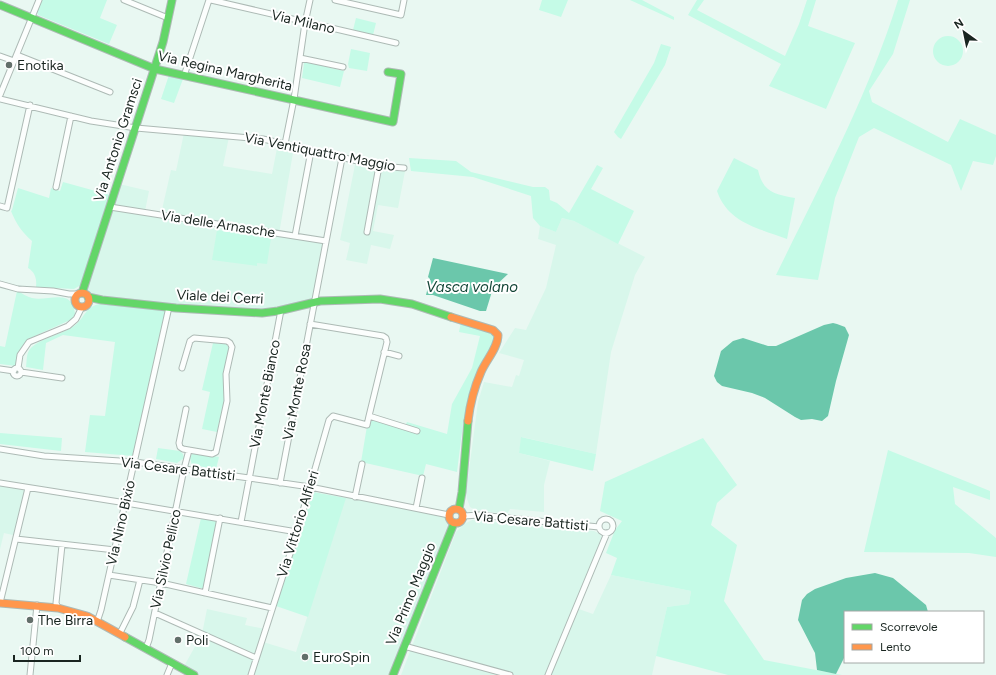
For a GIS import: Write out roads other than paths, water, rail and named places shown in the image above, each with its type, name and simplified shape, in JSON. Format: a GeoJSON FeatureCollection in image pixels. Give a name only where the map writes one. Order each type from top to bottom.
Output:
{"type":"FeatureCollection","features":[{"type":"Feature","properties":{"kind":"street"},"geometry":{"type":"LineString","coordinates":[[0,95],[39,0]]}},
{"type":"Feature","properties":{"kind":"street"},"geometry":{"type":"LineString","coordinates":[[124,0],[168,18]]}},
{"type":"Feature","properties":{"kind":"street","name":"Via Antonio Gramsci"},"geometry":{"type":"LineString","coordinates":[[82,299],[163,42],[172,0]]}},
{"type":"Feature","properties":{"kind":"street"},"geometry":{"type":"LineString","coordinates":[[184,76],[210,0]]}},
{"type":"Feature","properties":{"kind":"street","name":"Via Milano"},"geometry":{"type":"LineString","coordinates":[[210,0],[396,43]]}},
{"type":"Feature","properties":{"kind":"street"},"geometry":{"type":"LineString","coordinates":[[285,144],[310,0]]}},
{"type":"Feature","properties":{"kind":"street"},"geometry":{"type":"LineString","coordinates":[[335,0],[401,15],[404,0]]}},
{"type":"Feature","properties":{"kind":"street","name":"Via Regina Margherita"},"geometry":{"type":"LineString","coordinates":[[0,5],[154,69],[394,122],[401,74],[388,72]]}},
{"type":"Feature","properties":{"kind":"street"},"geometry":{"type":"LineString","coordinates":[[17,55],[110,92]]}},
{"type":"Feature","properties":{"kind":"street"},"geometry":{"type":"LineString","coordinates":[[0,56],[14,61]]}},
{"type":"Feature","properties":{"kind":"street"},"geometry":{"type":"LineString","coordinates":[[300,58],[343,67]]}},
{"type":"Feature","properties":{"kind":"street","name":"Via Ventiquattro Maggio"},"geometry":{"type":"LineString","coordinates":[[0,99],[30,105],[91,121],[136,128],[263,139],[379,166],[404,168]]}},
{"type":"Feature","properties":{"kind":"street"},"geometry":{"type":"LineString","coordinates":[[0,206],[7,208],[30,105]]}},
{"type":"Feature","properties":{"kind":"street"},"geometry":{"type":"LineString","coordinates":[[56,187],[71,116]]}},
{"type":"Feature","properties":{"kind":"street"},"geometry":{"type":"LineString","coordinates":[[295,236],[311,151]]}},
{"type":"Feature","properties":{"kind":"street","name":"Via Monte Rosa"},"geometry":{"type":"LineString","coordinates":[[280,483],[342,158]]}},
{"type":"Feature","properties":{"kind":"street"},"geometry":{"type":"LineString","coordinates":[[367,232],[379,166]]}},
{"type":"Feature","properties":{"kind":"street","name":"Via delle Arnasche"},"geometry":{"type":"LineString","coordinates":[[110,207],[326,241]]}},
{"type":"Feature","properties":{"kind":"street"},"geometry":{"type":"LineString","coordinates":[[0,284],[18,289],[53,292],[82,299],[76,319],[68,326],[29,342],[20,355],[16,369],[17,376],[21,372],[62,378]]}},
{"type":"Feature","properties":{"kind":"street","name":"Viale dei Cerri"},"geometry":{"type":"LineString","coordinates":[[82,299],[113,300],[169,307],[257,313],[267,313],[315,302],[380,299],[416,305],[490,328],[497,333],[498,339],[481,372],[471,398],[468,414],[462,492],[458,509]]}},
{"type":"Feature","properties":{"kind":"street","name":"Via Nino Bixio"},"geometry":{"type":"LineString","coordinates":[[97,622],[126,503],[169,307]]}},
{"type":"Feature","properties":{"kind":"street","name":"Via Monte Bianco"},"geometry":{"type":"LineString","coordinates":[[241,522],[281,310]]}},
{"type":"Feature","properties":{"kind":"street"},"geometry":{"type":"LineString","coordinates":[[310,324],[383,336],[387,340],[369,416],[417,431]]}},
{"type":"Feature","properties":{"kind":"street"},"geometry":{"type":"LineString","coordinates":[[182,368],[190,341],[194,338],[227,341],[232,347],[226,380],[227,401],[218,449],[216,452],[212,454],[183,449],[180,447],[179,443],[186,409]]}},
{"type":"Feature","properties":{"kind":"street"},"geometry":{"type":"LineString","coordinates":[[384,352],[399,356]]}},
{"type":"Feature","properties":{"kind":"street"},"geometry":{"type":"LineString","coordinates":[[0,369],[16,369]]}},
{"type":"Feature","properties":{"kind":"street","name":"Via Vittorio Alfieri"},"geometry":{"type":"LineString","coordinates":[[251,675],[297,532],[330,418],[333,416],[367,425],[369,416]]}},
{"type":"Feature","properties":{"kind":"street","name":"Via Cesare Battisti"},"geometry":{"type":"LineString","coordinates":[[0,449],[44,456],[135,462],[250,478],[310,487],[448,515]]}},
{"type":"Feature","properties":{"kind":"street","name":"Via Silvio Pellico"},"geometry":{"type":"LineString","coordinates":[[146,648],[155,613],[189,450]]}},
{"type":"Feature","properties":{"kind":"street"},"geometry":{"type":"LineString","coordinates":[[355,497],[362,464]]}},
{"type":"Feature","properties":{"kind":"street"},"geometry":{"type":"LineString","coordinates":[[416,508],[422,478]]}},
{"type":"Feature","properties":{"kind":"street"},"geometry":{"type":"LineString","coordinates":[[0,483],[220,518],[297,532]]}},
{"type":"Feature","properties":{"kind":"street"},"geometry":{"type":"LineString","coordinates":[[28,488],[0,603],[58,608],[87,616],[194,675]]}},
{"type":"Feature","properties":{"kind":"street"},"geometry":{"type":"LineString","coordinates":[[458,509],[462,511],[464,516],[461,522],[454,523],[449,519],[448,515],[451,510],[458,509]]}},
{"type":"Feature","properties":{"kind":"street","name":"Via Cesare Battisti"},"geometry":{"type":"LineString","coordinates":[[464,516],[479,515],[599,527]]}},
{"type":"Feature","properties":{"kind":"street"},"geometry":{"type":"LineString","coordinates":[[205,593],[220,518]]}},
{"type":"Feature","properties":{"kind":"street"},"geometry":{"type":"LineString","coordinates":[[548,675],[607,533],[611,531],[612,527],[610,521],[606,520],[602,521],[599,527],[601,531],[607,533]]}},
{"type":"Feature","properties":{"kind":"street","name":"Via Primo Maggio"},"geometry":{"type":"LineString","coordinates":[[393,675],[454,523]]}},
{"type":"Feature","properties":{"kind":"street"},"geometry":{"type":"LineString","coordinates":[[16,539],[115,550]]}},
{"type":"Feature","properties":{"kind":"street"},"geometry":{"type":"LineString","coordinates":[[58,608],[56,603],[62,545]]}},
{"type":"Feature","properties":{"kind":"street"},"geometry":{"type":"LineString","coordinates":[[109,575],[161,583],[272,608]]}},
{"type":"Feature","properties":{"kind":"street"},"geometry":{"type":"LineString","coordinates":[[120,633],[133,607],[140,580]]}},
{"type":"Feature","properties":{"kind":"street"},"geometry":{"type":"LineString","coordinates":[[30,675],[37,605]]}},
{"type":"Feature","properties":{"kind":"street"},"geometry":{"type":"LineString","coordinates":[[155,613],[256,658]]}},
{"type":"Feature","properties":{"kind":"street"},"geometry":{"type":"LineString","coordinates":[[404,646],[510,675]]}},
{"type":"Feature","properties":{"kind":"street"},"geometry":{"type":"LineString","coordinates":[[167,675],[172,664]]}},
{"type":"Feature","properties":{"kind":"water","name":"Vasca volano"},"geometry":{"type":"Polygon","coordinates":[[[433,258],[508,274],[493,288],[486,311],[480,311],[433,295],[426,295],[430,279],[428,277],[433,258]]]}},
{"type":"Feature","properties":{"kind":"water"},"geometry":{"type":"Polygon","coordinates":[[[833,323],[845,327],[849,335],[828,416],[822,421],[812,419],[801,420],[765,398],[752,393],[722,386],[717,382],[714,376],[721,351],[733,341],[743,338],[768,346],[776,346],[824,325],[833,323]]]}},
{"type":"Feature","properties":{"kind":"water"},"geometry":{"type":"Polygon","coordinates":[[[875,573],[893,578],[926,605],[928,611],[844,611],[844,658],[836,674],[817,670],[815,653],[798,620],[802,600],[807,594],[815,589],[846,578],[875,573]]]}},
{"type":"Feature","properties":{"kind":"place","name":"Enotika"},"geometry":{"type":"Point","coordinates":[9,65]}},
{"type":"Feature","properties":{"kind":"place","name":"The Birra"},"geometry":{"type":"Point","coordinates":[30,620]}},
{"type":"Feature","properties":{"kind":"place","name":"Poli"},"geometry":{"type":"Point","coordinates":[178,640]}},
{"type":"Feature","properties":{"kind":"place","name":"EuroSpin"},"geometry":{"type":"Point","coordinates":[305,657]}}]}
